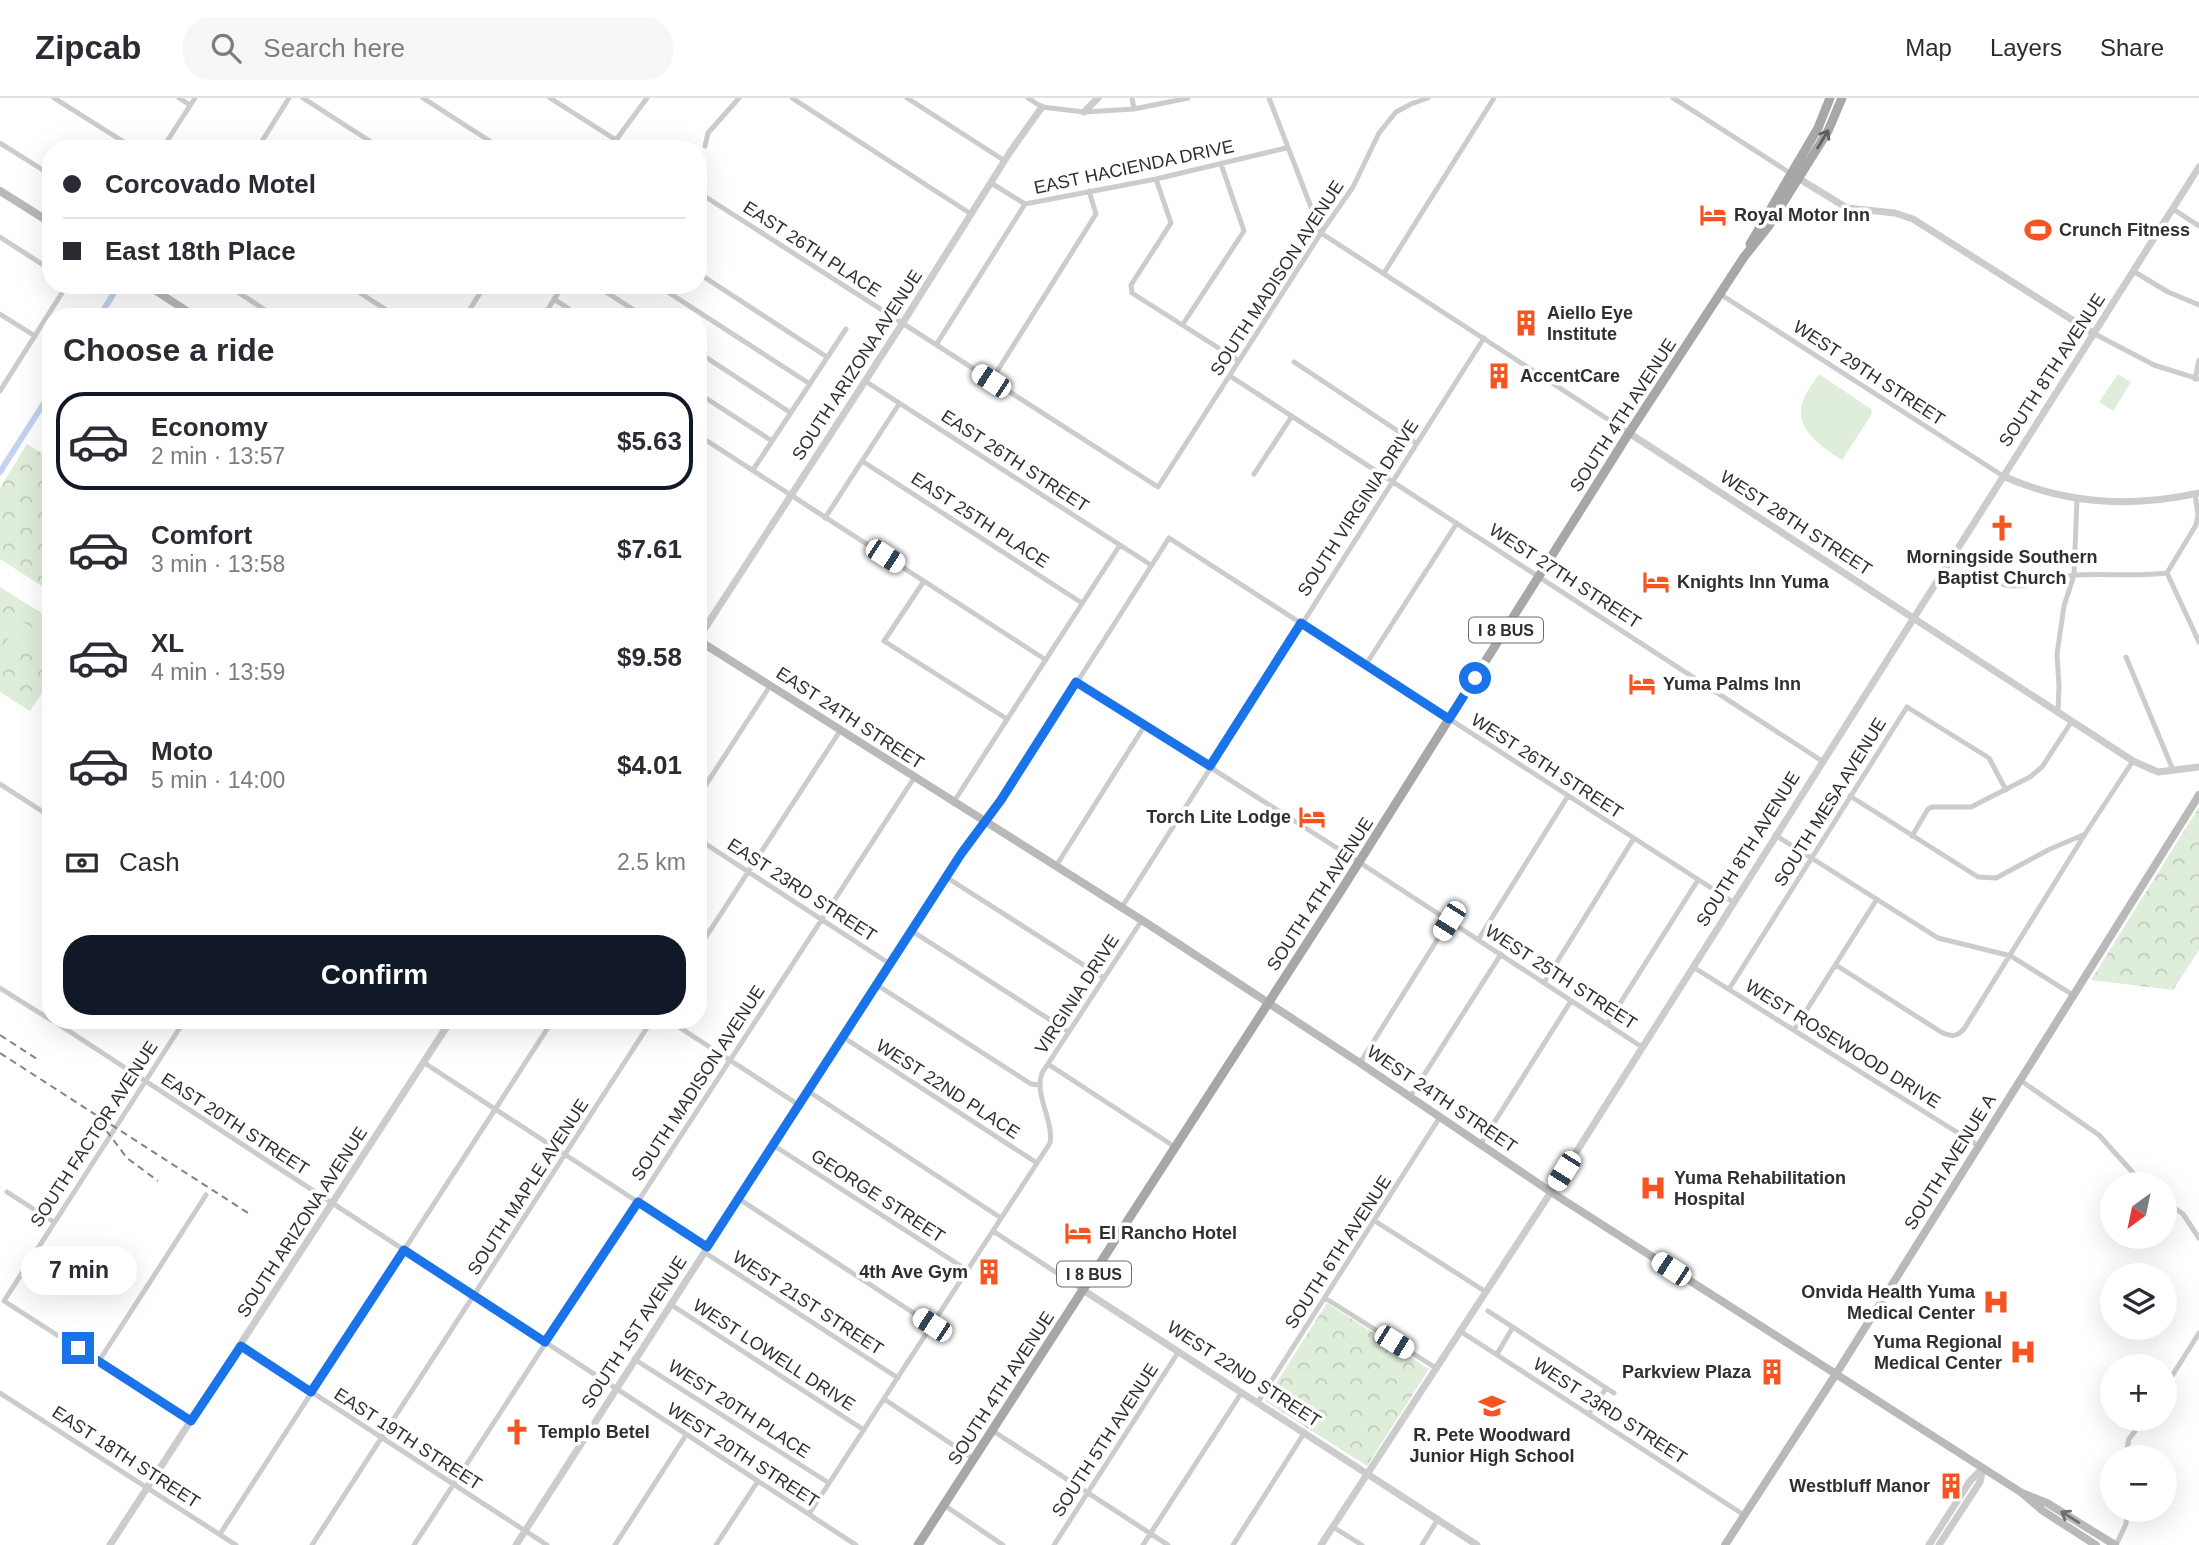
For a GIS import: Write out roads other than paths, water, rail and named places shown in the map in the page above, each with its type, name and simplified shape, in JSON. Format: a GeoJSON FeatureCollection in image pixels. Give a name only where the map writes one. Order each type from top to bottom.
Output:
{"type":"FeatureCollection","features":[{"type":"Feature","properties":{"kind":"main road","name":"SOUTH 4TH AVENUE"},"geometry":{"type":"LineString","coordinates":[[1794,176],[1830,98]]}},
{"type":"Feature","properties":{"kind":"main road","name":"SOUTH 4TH AVENUE"},"geometry":{"type":"LineString","coordinates":[[918,1545],[1541,577],[1629,433],[1744,257],[1759,225],[1828,131],[1842,98]]}},
{"type":"Feature","properties":{"kind":"main road"},"geometry":{"type":"LineString","coordinates":[[0,191],[42,217]]}},
{"type":"Feature","properties":{"kind":"main road"},"geometry":{"type":"LineString","coordinates":[[160,294],[182,308]]}},
{"type":"Feature","properties":{"kind":"main road","name":"EAST 24TH STREET"},"geometry":{"type":"LineString","coordinates":[[707,646],[984,822]]}},
{"type":"Feature","properties":{"kind":"main road","name":"SOUTH AVENUE A"},"geometry":{"type":"LineString","coordinates":[[1725,1545],[1836,1374],[2199,795]]}},
{"type":"Feature","properties":{"kind":"main road","name":"WEST 24TH STREET"},"geometry":{"type":"LineString","coordinates":[[984,822],[1142,920],[1551,1192],[2022,1493],[2043,1511],[2096,1545]]}},
{"type":"Feature","properties":{"kind":"main road","name":"WEST 24TH STREET"},"geometry":{"type":"LineString","coordinates":[[2022,1493],[2048,1503],[2115,1545]]}},
{"type":"Feature","properties":{"kind":"street"},"geometry":{"type":"LineString","coordinates":[[54,98],[121,140]]}},
{"type":"Feature","properties":{"kind":"street"},"geometry":{"type":"LineString","coordinates":[[178,98],[190,105]]}},
{"type":"Feature","properties":{"kind":"street"},"geometry":{"type":"LineString","coordinates":[[168,140],[195,98]]}},
{"type":"Feature","properties":{"kind":"street"},"geometry":{"type":"LineString","coordinates":[[263,140],[289,98]]}},
{"type":"Feature","properties":{"kind":"street"},"geometry":{"type":"LineString","coordinates":[[303,98],[368,140]]}},
{"type":"Feature","properties":{"kind":"street"},"geometry":{"type":"LineString","coordinates":[[423,98],[488,140]]}},
{"type":"Feature","properties":{"kind":"street"},"geometry":{"type":"LineString","coordinates":[[550,98],[614,140]]}},
{"type":"Feature","properties":{"kind":"street"},"geometry":{"type":"LineString","coordinates":[[617,140],[647,98]]}},
{"type":"Feature","properties":{"kind":"street"},"geometry":{"type":"LineString","coordinates":[[706,140],[708,133],[738,98]]}},
{"type":"Feature","properties":{"kind":"street"},"geometry":{"type":"LineString","coordinates":[[792,98],[971,214]]}},
{"type":"Feature","properties":{"kind":"street"},"geometry":{"type":"LineString","coordinates":[[907,98],[1004,161]]}},
{"type":"Feature","properties":{"kind":"street"},"geometry":{"type":"LineString","coordinates":[[1028,98],[1042,107],[1084,112],[1133,109],[1188,98]]}},
{"type":"Feature","properties":{"kind":"street"},"geometry":{"type":"LineString","coordinates":[[1084,112],[1098,98]]}},
{"type":"Feature","properties":{"kind":"street"},"geometry":{"type":"LineString","coordinates":[[1132,98],[1133,109]]}},
{"type":"Feature","properties":{"kind":"street"},"geometry":{"type":"LineString","coordinates":[[1269,98],[1286,148],[1321,233]]}},
{"type":"Feature","properties":{"kind":"street","name":"SOUTH MADISON AVENUE"},"geometry":{"type":"LineString","coordinates":[[1158,487],[1353,187],[1386,122],[1410,104],[1428,98]]}},
{"type":"Feature","properties":{"kind":"street"},"geometry":{"type":"LineString","coordinates":[[1384,273],[1494,98]]}},
{"type":"Feature","properties":{"kind":"street"},"geometry":{"type":"LineString","coordinates":[[1673,98],[1847,208],[1895,213],[1913,219],[2093,333],[2154,365],[2197,379],[2199,359]]}},
{"type":"Feature","properties":{"kind":"street","name":"SOUTH ARIZONA AVENUE"},"geometry":{"type":"LineString","coordinates":[[707,626],[1004,161],[1042,107]]}},
{"type":"Feature","properties":{"kind":"street"},"geometry":{"type":"LineString","coordinates":[[0,143],[42,169]]}},
{"type":"Feature","properties":{"kind":"street","name":"EAST HACIENDA DRIVE"},"geometry":{"type":"LineString","coordinates":[[992,183],[1025,204],[1286,148]]}},
{"type":"Feature","properties":{"kind":"street"},"geometry":{"type":"LineString","coordinates":[[1183,324],[1244,231],[1221,164]]}},
{"type":"Feature","properties":{"kind":"street","name":"SOUTH 8TH AVENUE"},"geometry":{"type":"LineString","coordinates":[[1321,1545],[1551,1192],[2199,167]]}},
{"type":"Feature","properties":{"kind":"street"},"geometry":{"type":"LineString","coordinates":[[1156,178],[1171,223],[1131,285],[1132,293],[1239,361]]}},
{"type":"Feature","properties":{"kind":"street"},"geometry":{"type":"LineString","coordinates":[[991,381],[1096,214],[1089,191]]}},
{"type":"Feature","properties":{"kind":"street","name":"EAST 26TH PLACE"},"geometry":{"type":"LineString","coordinates":[[707,198],[1158,487]]}},
{"type":"Feature","properties":{"kind":"street"},"geometry":{"type":"LineString","coordinates":[[936,345],[1025,204]]}},
{"type":"Feature","properties":{"kind":"street"},"geometry":{"type":"LineString","coordinates":[[2173,209],[2199,226]]}},
{"type":"Feature","properties":{"kind":"street","name":"WEST 28TH STREET"},"geometry":{"type":"LineString","coordinates":[[1321,233],[2133,761],[2154,771],[2199,767]]}},
{"type":"Feature","properties":{"kind":"street"},"geometry":{"type":"LineString","coordinates":[[0,237],[42,264]]}},
{"type":"Feature","properties":{"kind":"street"},"geometry":{"type":"LineString","coordinates":[[2133,271],[2168,292],[2199,305]]}},
{"type":"Feature","properties":{"kind":"street"},"geometry":{"type":"LineString","coordinates":[[707,279],[827,357]]}},
{"type":"Feature","properties":{"kind":"street"},"geometry":{"type":"LineString","coordinates":[[241,294],[262,308]]}},
{"type":"Feature","properties":{"kind":"street"},"geometry":{"type":"LineString","coordinates":[[362,294],[383,308]]}},
{"type":"Feature","properties":{"kind":"street"},"geometry":{"type":"LineString","coordinates":[[548,308],[557,294]]}},
{"type":"Feature","properties":{"kind":"street"},"geometry":{"type":"LineString","coordinates":[[609,294],[631,308]]}},
{"type":"Feature","properties":{"kind":"street"},"geometry":{"type":"LineString","coordinates":[[671,294],[693,308]]}},
{"type":"Feature","properties":{"kind":"street","name":"WEST 29TH STREET"},"geometry":{"type":"LineString","coordinates":[[1720,294],[2003,476]]}},
{"type":"Feature","properties":{"kind":"street"},"geometry":{"type":"LineString","coordinates":[[554,299],[568,308]]}},
{"type":"Feature","properties":{"kind":"street"},"geometry":{"type":"LineString","coordinates":[[0,314],[35,336]]}},
{"type":"Feature","properties":{"kind":"street"},"geometry":{"type":"LineString","coordinates":[[707,317],[810,384]]}},
{"type":"Feature","properties":{"kind":"street"},"geometry":{"type":"LineString","coordinates":[[0,389],[42,325]]}},
{"type":"Feature","properties":{"kind":"street"},"geometry":{"type":"LineString","coordinates":[[752,470],[846,329]]}},
{"type":"Feature","properties":{"kind":"street","name":"SOUTH VIRGINIA DRIVE"},"geometry":{"type":"LineString","coordinates":[[1122,907],[1484,338]]}},
{"type":"Feature","properties":{"kind":"street"},"geometry":{"type":"LineString","coordinates":[[707,358],[791,413]]}},
{"type":"Feature","properties":{"kind":"street"},"geometry":{"type":"LineString","coordinates":[[1294,362],[1416,443]]}},
{"type":"Feature","properties":{"kind":"street","name":"WEST 27TH STREET"},"geometry":{"type":"LineString","coordinates":[[1230,376],[1822,761]]}},
{"type":"Feature","properties":{"kind":"street","name":"EAST 26TH STREET"},"geometry":{"type":"LineString","coordinates":[[865,381],[1151,565]]}},
{"type":"Feature","properties":{"kind":"street"},"geometry":{"type":"LineString","coordinates":[[707,399],[772,442]]}},
{"type":"Feature","properties":{"kind":"street"},"geometry":{"type":"LineString","coordinates":[[825,517],[899,404]]}},
{"type":"Feature","properties":{"kind":"street"},"geometry":{"type":"LineString","coordinates":[[1254,474],[1292,416]]}},
{"type":"Feature","properties":{"kind":"street"},"geometry":{"type":"LineString","coordinates":[[707,441],[1046,660]]}},
{"type":"Feature","properties":{"kind":"street","name":"EAST 25TH PLACE"},"geometry":{"type":"LineString","coordinates":[[862,461],[1082,603]]}},
{"type":"Feature","properties":{"kind":"street"},"geometry":{"type":"LineString","coordinates":[[2003,476],[2040,491],[2077,499],[2128,502],[2197,494],[2196,525],[2167,573]]}},
{"type":"Feature","properties":{"kind":"street"},"geometry":{"type":"LineString","coordinates":[[2057,711],[2057,654],[2064,607],[2074,575],[2077,499]]}},
{"type":"Feature","properties":{"kind":"street"},"geometry":{"type":"LineString","coordinates":[[1366,666],[1457,523]]}},
{"type":"Feature","properties":{"kind":"street","name":"WEST 26TH STREET"},"geometry":{"type":"LineString","coordinates":[[1169,538],[1733,902]]}},
{"type":"Feature","properties":{"kind":"street","name":"SOUTH 1ST AVENUE"},"geometry":{"type":"LineString","coordinates":[[516,1545],[946,877],[1011,786],[1169,538]]}},
{"type":"Feature","properties":{"kind":"street"},"geometry":{"type":"LineString","coordinates":[[953,803],[1120,545]]}},
{"type":"Feature","properties":{"kind":"street"},"geometry":{"type":"LineString","coordinates":[[1953,555],[1992,580],[2021,586],[2074,575],[2141,577],[2167,573]]}},
{"type":"Feature","properties":{"kind":"street"},"geometry":{"type":"LineString","coordinates":[[2167,573],[2199,642]]}},
{"type":"Feature","properties":{"kind":"street"},"geometry":{"type":"LineString","coordinates":[[924,581],[884,641],[1007,719]]}},
{"type":"Feature","properties":{"kind":"street"},"geometry":{"type":"LineString","coordinates":[[2126,657],[2173,771]]}},
{"type":"Feature","properties":{"kind":"street","name":"WEST 25TH STREET"},"geometry":{"type":"LineString","coordinates":[[1076,682],[1359,862],[1642,1047]]}},
{"type":"Feature","properties":{"kind":"street"},"geometry":{"type":"LineString","coordinates":[[707,783],[770,686]]}},
{"type":"Feature","properties":{"kind":"street","name":"SOUTH MESA AVENUE"},"geometry":{"type":"LineString","coordinates":[[1728,989],[1907,707],[1989,758],[2007,790]]}},
{"type":"Feature","properties":{"kind":"street"},"geometry":{"type":"LineString","coordinates":[[1912,836],[1928,809],[1971,807],[2029,777],[2042,767],[2072,721]]}},
{"type":"Feature","properties":{"kind":"street"},"geometry":{"type":"LineString","coordinates":[[1056,866],[1145,725]]}},
{"type":"Feature","properties":{"kind":"street"},"geometry":{"type":"LineString","coordinates":[[707,935],[840,731]]}},
{"type":"Feature","properties":{"kind":"street"},"geometry":{"type":"LineString","coordinates":[[1836,965],[1950,1036],[1958,1035],[2011,956],[2133,761]]}},
{"type":"Feature","properties":{"kind":"street","name":"SOUTH MADISON AVENUE"},"geometry":{"type":"LineString","coordinates":[[414,1545],[914,778]]}},
{"type":"Feature","properties":{"kind":"street"},"geometry":{"type":"LineString","coordinates":[[0,784],[42,811]]}},
{"type":"Feature","properties":{"kind":"street"},"geometry":{"type":"LineString","coordinates":[[1478,940],[1568,796]]}},
{"type":"Feature","properties":{"kind":"street"},"geometry":{"type":"LineString","coordinates":[[1850,796],[1978,877],[1996,878],[2085,834]]}},
{"type":"Feature","properties":{"kind":"street"},"geometry":{"type":"LineString","coordinates":[[1775,835],[1938,938],[2011,956],[2073,995]]}},
{"type":"Feature","properties":{"kind":"street"},"geometry":{"type":"LineString","coordinates":[[1544,983],[1634,838]]}},
{"type":"Feature","properties":{"kind":"street","name":"EAST 23RD STREET"},"geometry":{"type":"LineString","coordinates":[[707,845],[890,964]]}},
{"type":"Feature","properties":{"kind":"street"},"geometry":{"type":"LineString","coordinates":[[946,877],[1104,978]]}},
{"type":"Feature","properties":{"kind":"street"},"geometry":{"type":"LineString","coordinates":[[1607,1024],[1698,880]]}},
{"type":"Feature","properties":{"kind":"street"},"geometry":{"type":"LineString","coordinates":[[1794,1030],[1877,899]]}},
{"type":"Feature","properties":{"kind":"street","name":"VIRGINIA DRIVE"},"geometry":{"type":"LineString","coordinates":[[1040,1086],[1048,1064],[1142,920]]}},
{"type":"Feature","properties":{"kind":"street"},"geometry":{"type":"LineString","coordinates":[[1360,1063],[1449,921]]}},
{"type":"Feature","properties":{"kind":"street"},"geometry":{"type":"LineString","coordinates":[[912,931],[1069,1032]]}},
{"type":"Feature","properties":{"kind":"street"},"geometry":{"type":"LineString","coordinates":[[1410,1097],[1501,954]]}},
{"type":"Feature","properties":{"kind":"street","name":"WEST ROSEWOOD DRIVE"},"geometry":{"type":"LineString","coordinates":[[1693,967],[1979,1146]]}},
{"type":"Feature","properties":{"kind":"street"},"geometry":{"type":"LineString","coordinates":[[808,1514],[1051,1140],[1040,1086],[1031,1084],[877,985]]}},
{"type":"Feature","properties":{"kind":"street","name":"EAST 20TH STREET"},"geometry":{"type":"LineString","coordinates":[[0,988],[42,1014]]}},
{"type":"Feature","properties":{"kind":"street"},"geometry":{"type":"LineString","coordinates":[[1480,1144],[1571,1001]]}},
{"type":"Feature","properties":{"kind":"street","name":"EAST 20TH STREET"},"geometry":{"type":"LineString","coordinates":[[65,1029],[615,1388]]}},
{"type":"Feature","properties":{"kind":"street","name":"SOUTH FACTOR AVENUE"},"geometry":{"type":"LineString","coordinates":[[99,1361],[4,1301],[179,1029]]}},
{"type":"Feature","properties":{"kind":"street","name":"SOUTH ARIZONA AVENUE"},"geometry":{"type":"LineString","coordinates":[[110,1545],[445,1029]]}},
{"type":"Feature","properties":{"kind":"street"},"geometry":{"type":"LineString","coordinates":[[219,1534],[547,1029]]}},
{"type":"Feature","properties":{"kind":"street","name":"SOUTH MAPLE AVENUE"},"geometry":{"type":"LineString","coordinates":[[312,1545],[646,1029]]}},
{"type":"Feature","properties":{"kind":"street"},"geometry":{"type":"LineString","coordinates":[[682,1029],[799,1105]]}},
{"type":"Feature","properties":{"kind":"street","name":"WEST 22ND PLACE"},"geometry":{"type":"LineString","coordinates":[[843,1037],[1037,1163]]}},
{"type":"Feature","properties":{"kind":"street","name":"WEST 21ST STREET"},"geometry":{"type":"LineString","coordinates":[[423,1062],[638,1202],[898,1378]]}},
{"type":"Feature","properties":{"kind":"street"},"geometry":{"type":"LineString","coordinates":[[1048,1064],[1175,1147]]}},
{"type":"Feature","properties":{"kind":"street"},"geometry":{"type":"LineString","coordinates":[[2020,1080],[2099,1135],[2132,1172]]}},
{"type":"Feature","properties":{"kind":"street"},"geometry":{"type":"LineString","coordinates":[[808,1091],[1002,1218]]}},
{"type":"Feature","properties":{"kind":"street","name":"SOUTH 6TH AVENUE"},"geometry":{"type":"LineString","coordinates":[[1258,1402],[1440,1117]]}},
{"type":"Feature","properties":{"kind":"street","name":"GEORGE STREET"},"geometry":{"type":"LineString","coordinates":[[773,1145],[967,1270]]}},
{"type":"Feature","properties":{"kind":"street"},"geometry":{"type":"LineString","coordinates":[[7,1192],[54,1222]]}},
{"type":"Feature","properties":{"kind":"street"},"geometry":{"type":"LineString","coordinates":[[191,1421],[99,1361],[206,1195]]}},
{"type":"Feature","properties":{"kind":"street"},"geometry":{"type":"LineString","coordinates":[[739,1199],[932,1325]]}},
{"type":"Feature","properties":{"kind":"street"},"geometry":{"type":"LineString","coordinates":[[2177,1210],[2199,1238]]}},
{"type":"Feature","properties":{"kind":"street"},"geometry":{"type":"LineString","coordinates":[[1376,1221],[1486,1292]]}},
{"type":"Feature","properties":{"kind":"street","name":"WEST 22ND STREET"},"geometry":{"type":"LineString","coordinates":[[993,1231],[1478,1545]]}},
{"type":"Feature","properties":{"kind":"street"},"geometry":{"type":"LineString","coordinates":[[1325,1298],[1436,1368]]}},
{"type":"Feature","properties":{"kind":"street","name":"WEST LOWELL DRIVE"},"geometry":{"type":"LineString","coordinates":[[670,1304],[863,1430]]}},
{"type":"Feature","properties":{"kind":"street"},"geometry":{"type":"LineString","coordinates":[[1488,1311],[1614,1393]]}},
{"type":"Feature","properties":{"kind":"street"},"geometry":{"type":"LineString","coordinates":[[1497,1354],[1513,1327]]}},
{"type":"Feature","properties":{"kind":"street","name":"WEST 23RD STREET"},"geometry":{"type":"LineString","coordinates":[[1460,1331],[1744,1515]]}},
{"type":"Feature","properties":{"kind":"street"},"geometry":{"type":"LineString","coordinates":[[2177,1368],[2199,1333]]}},
{"type":"Feature","properties":{"kind":"street","name":"EAST 19TH STREET"},"geometry":{"type":"LineString","coordinates":[[241,1346],[547,1545]]}},
{"type":"Feature","properties":{"kind":"street","name":"SOUTH 5TH AVENUE"},"geometry":{"type":"LineString","coordinates":[[1054,1545],[1179,1351]]}},
{"type":"Feature","properties":{"kind":"street","name":"WEST 20TH PLACE"},"geometry":{"type":"LineString","coordinates":[[634,1359],[829,1483]]}},
{"type":"Feature","properties":{"kind":"street","name":"WEST 20TH STREET"},"geometry":{"type":"LineString","coordinates":[[615,1388],[856,1545]]}},
{"type":"Feature","properties":{"kind":"street"},"geometry":{"type":"LineString","coordinates":[[1589,1414],[1606,1388]]}},
{"type":"Feature","properties":{"kind":"street"},"geometry":{"type":"LineString","coordinates":[[1143,1545],[1242,1392]]}},
{"type":"Feature","properties":{"kind":"street","name":"EAST 18TH STREET"},"geometry":{"type":"LineString","coordinates":[[0,1393],[236,1545]]}},
{"type":"Feature","properties":{"kind":"street"},"geometry":{"type":"LineString","coordinates":[[884,1399],[974,1459]]}},
{"type":"Feature","properties":{"kind":"street"},"geometry":{"type":"LineString","coordinates":[[993,1431],[1168,1545]]}},
{"type":"Feature","properties":{"kind":"street"},"geometry":{"type":"LineString","coordinates":[[1233,1545],[1305,1432]]}},
{"type":"Feature","properties":{"kind":"street"},"geometry":{"type":"LineString","coordinates":[[615,1545],[686,1435]]}},
{"type":"Feature","properties":{"kind":"street"},"geometry":{"type":"LineString","coordinates":[[1929,1545],[1970,1481],[1983,1468]]}},
{"type":"Feature","properties":{"kind":"street"},"geometry":{"type":"LineString","coordinates":[[1939,1545],[1980,1482],[1983,1468]]}},
{"type":"Feature","properties":{"kind":"street"},"geometry":{"type":"LineString","coordinates":[[716,1545],[758,1481]]}},
{"type":"Feature","properties":{"kind":"street"},"geometry":{"type":"LineString","coordinates":[[944,1505],[1003,1545]]}},
{"type":"Feature","properties":{"kind":"street"},"geometry":{"type":"LineString","coordinates":[[1422,1545],[1438,1519]]}},
{"type":"Feature","properties":{"kind":"street"},"geometry":{"type":"LineString","coordinates":[[2115,1545],[2126,1522]]}},
{"type":"Feature","properties":{"kind":"street"},"geometry":{"type":"LineString","coordinates":[[1333,1527],[1362,1545]]}},
{"type":"Feature","properties":{"kind":"waterway"},"geometry":{"type":"LineString","coordinates":[[105,308],[113,294]]}},
{"type":"Feature","properties":{"kind":"waterway"},"geometry":{"type":"LineString","coordinates":[[0,472],[42,406]]}},
{"type":"Feature","properties":{"kind":"railway"},"geometry":{"type":"LineString","coordinates":[[0,1035],[37,1059]]}},
{"type":"Feature","properties":{"kind":"railway"},"geometry":{"type":"LineString","coordinates":[[0,1053],[248,1213]]}},
{"type":"Feature","properties":{"kind":"railway"},"geometry":{"type":"LineString","coordinates":[[99,1121],[127,1158],[158,1181]]}},
{"type":"Feature","properties":{"kind":"place","name":"Royal Motor Inn"},"geometry":{"type":"Point","coordinates":[1713,215]}},
{"type":"Feature","properties":{"kind":"place","name":"Crunch Fitness"},"geometry":{"type":"Point","coordinates":[2038,230]}},
{"type":"Feature","properties":{"kind":"place","name":"Aiello Eye Institute"},"geometry":{"type":"Point","coordinates":[1526,323]}},
{"type":"Feature","properties":{"kind":"place","name":"AccentCare"},"geometry":{"type":"Point","coordinates":[1499,376]}},
{"type":"Feature","properties":{"kind":"place","name":"Morningside Southern Baptist Church"},"geometry":{"type":"Point","coordinates":[2002,528]}},
{"type":"Feature","properties":{"kind":"place","name":"Knights Inn Yuma"},"geometry":{"type":"Point","coordinates":[1656,582]}},
{"type":"Feature","properties":{"kind":"place","name":"Yuma Palms Inn"},"geometry":{"type":"Point","coordinates":[1642,684]}},
{"type":"Feature","properties":{"kind":"place","name":"Torch Lite Lodge"},"geometry":{"type":"Point","coordinates":[1312,817]}},
{"type":"Feature","properties":{"kind":"place","name":"Yuma Rehabilitation Hospital"},"geometry":{"type":"Point","coordinates":[1653,1188]}},
{"type":"Feature","properties":{"kind":"place","name":"El Rancho Hotel"},"geometry":{"type":"Point","coordinates":[1078,1233]}},
{"type":"Feature","properties":{"kind":"place","name":"4th Ave Gym"},"geometry":{"type":"Point","coordinates":[989,1272]}},
{"type":"Feature","properties":{"kind":"place","name":"Onvida Health Yuma Medical Center"},"geometry":{"type":"Point","coordinates":[1996,1302]}},
{"type":"Feature","properties":{"kind":"place","name":"Yuma Regional Medical Center"},"geometry":{"type":"Point","coordinates":[2023,1352]}},
{"type":"Feature","properties":{"kind":"place","name":"Parkview Plaza"},"geometry":{"type":"Point","coordinates":[1772,1372]}},
{"type":"Feature","properties":{"kind":"place","name":"R. Pete Woodward Junior High School"},"geometry":{"type":"Point","coordinates":[1492,1406]}},
{"type":"Feature","properties":{"kind":"place","name":"Templo Betel"},"geometry":{"type":"Point","coordinates":[517,1432]}},
{"type":"Feature","properties":{"kind":"place","name":"Westbluff Manor"},"geometry":{"type":"Point","coordinates":[1951,1486]}}]}
